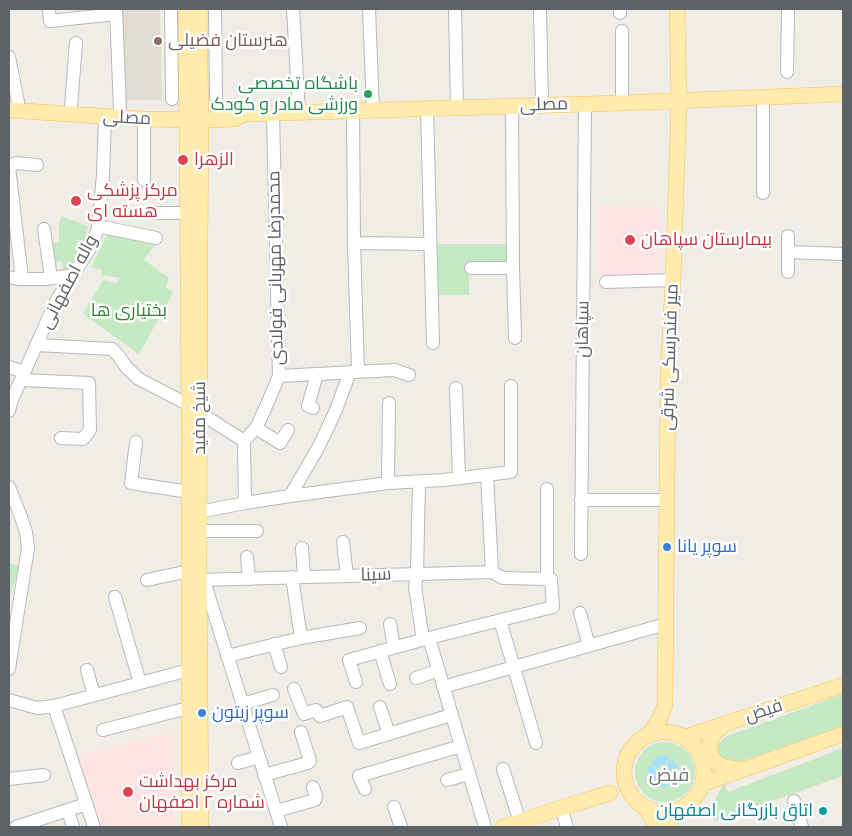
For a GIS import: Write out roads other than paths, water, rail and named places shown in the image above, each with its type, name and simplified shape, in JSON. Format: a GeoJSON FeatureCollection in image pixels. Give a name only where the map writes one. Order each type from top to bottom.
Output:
{"type":"FeatureCollection","features":[{"type":"Feature","properties":{"kind":"main road","name":"شیخ مفید"},"geometry":{"type":"LineString","coordinates":[[186,9],[194,115],[194,409],[200,512],[194,576],[188,708],[194,746]]}},
{"type":"Feature","properties":{"kind":"main road","name":"شیخ مفید"},"geometry":{"type":"LineString","coordinates":[[194,240],[187,213],[199,9]]}},
{"type":"Feature","properties":{"kind":"main road","name":"میر فندرسکی شرقی"},"geometry":{"type":"LineString","coordinates":[[665,705],[668,374],[679,101],[677,9]]}},
{"type":"Feature","properties":{"kind":"main road","name":"مصلی"},"geometry":{"type":"LineString","coordinates":[[13,106],[71,106],[153,111],[234,119],[244,114],[622,103],[843,94]]}},
{"type":"Feature","properties":{"kind":"main road","name":"مصلی"},"geometry":{"type":"LineString","coordinates":[[13,106],[105,117],[144,119],[194,115]]}},
{"type":"Feature","properties":{"kind":"main road","name":"شیخ مفید"},"geometry":{"type":"LineString","coordinates":[[194,409],[188,492],[194,576],[194,746],[201,827]]}},
{"type":"Feature","properties":{"kind":"main road","name":"فیض"},"geometry":{"type":"LineString","coordinates":[[681,735],[726,723],[843,685]]}},
{"type":"Feature","properties":{"kind":"main road"},"geometry":{"type":"LineString","coordinates":[[650,734],[659,720],[665,705]]}},
{"type":"Feature","properties":{"kind":"main road"},"geometry":{"type":"LineString","coordinates":[[665,705],[681,735]]}},
{"type":"Feature","properties":{"kind":"main road"},"geometry":{"type":"LineString","coordinates":[[726,723],[712,736],[710,751],[718,764],[741,770]]}},
{"type":"Feature","properties":{"kind":"main road"},"geometry":{"type":"LineString","coordinates":[[510,825],[610,793],[642,806],[662,812],[678,810],[696,797],[703,784],[704,766],[698,749],[692,742],[681,735],[668,731],[658,731],[641,738],[634,744],[625,759],[624,778],[627,788],[642,806],[656,827]]}},
{"type":"Feature","properties":{"kind":"main road"},"geometry":{"type":"LineString","coordinates":[[703,784],[843,734]]}},
{"type":"Feature","properties":{"kind":"main road","name":"شیخ مفید"},"geometry":{"type":"LineString","coordinates":[[189,827],[195,768]]}},
{"type":"Feature","properties":{"kind":"main road"},"geometry":{"type":"LineString","coordinates":[[610,793],[624,768]]}},
{"type":"Feature","properties":{"kind":"main road"},"geometry":{"type":"LineString","coordinates":[[667,827],[678,810]]}},
{"type":"Feature","properties":{"kind":"street"},"geometry":{"type":"LineString","coordinates":[[171,9],[172,99]]}},
{"type":"Feature","properties":{"kind":"street"},"geometry":{"type":"LineString","coordinates":[[216,9],[216,97]]}},
{"type":"Feature","properties":{"kind":"street"},"geometry":{"type":"LineString","coordinates":[[293,9],[299,112]]}},
{"type":"Feature","properties":{"kind":"street"},"geometry":{"type":"LineString","coordinates":[[369,9],[373,110]]}},
{"type":"Feature","properties":{"kind":"street"},"geometry":{"type":"LineString","coordinates":[[454,9],[457,108]]}},
{"type":"Feature","properties":{"kind":"street"},"geometry":{"type":"LineString","coordinates":[[540,9],[542,105]]}},
{"type":"Feature","properties":{"kind":"street"},"geometry":{"type":"LineString","coordinates":[[787,72],[788,9]]}},
{"type":"Feature","properties":{"kind":"street"},"geometry":{"type":"LineString","coordinates":[[49,11],[50,21],[116,11],[120,110]]}},
{"type":"Feature","properties":{"kind":"street"},"geometry":{"type":"LineString","coordinates":[[622,31],[622,103]]}},
{"type":"Feature","properties":{"kind":"street"},"geometry":{"type":"LineString","coordinates":[[71,106],[76,43]]}},
{"type":"Feature","properties":{"kind":"street"},"geometry":{"type":"LineString","coordinates":[[9,57],[13,106]]}},
{"type":"Feature","properties":{"kind":"street"},"geometry":{"type":"LineString","coordinates":[[763,97],[763,193]]}},
{"type":"Feature","properties":{"kind":"street","name":"سپاهان"},"geometry":{"type":"LineString","coordinates":[[581,554],[585,104]]}},
{"type":"Feature","properties":{"kind":"street"},"geometry":{"type":"LineString","coordinates":[[512,106],[515,338]]}},
{"type":"Feature","properties":{"kind":"street"},"geometry":{"type":"LineString","coordinates":[[427,108],[433,343]]}},
{"type":"Feature","properties":{"kind":"street"},"geometry":{"type":"LineString","coordinates":[[290,496],[318,448],[354,372],[353,110]]}},
{"type":"Feature","properties":{"kind":"street","name":"محمدرضا مهربانی فولادی"},"geometry":{"type":"LineString","coordinates":[[244,441],[256,428],[279,376],[273,113]]}},
{"type":"Feature","properties":{"kind":"street","name":"واله اصفهانی"},"geometry":{"type":"LineString","coordinates":[[9,411],[22,376],[56,302],[91,247],[98,226],[103,175],[105,117]]}},
{"type":"Feature","properties":{"kind":"street"},"geometry":{"type":"LineString","coordinates":[[144,119],[144,180]]}},
{"type":"Feature","properties":{"kind":"street"},"geometry":{"type":"LineString","coordinates":[[22,279],[9,167],[16,163],[37,165]]}},
{"type":"Feature","properties":{"kind":"street"},"geometry":{"type":"LineString","coordinates":[[154,213],[187,213]]}},
{"type":"Feature","properties":{"kind":"street"},"geometry":{"type":"LineString","coordinates":[[98,226],[156,238]]}},
{"type":"Feature","properties":{"kind":"street"},"geometry":{"type":"LineString","coordinates":[[44,229],[51,278]]}},
{"type":"Feature","properties":{"kind":"street"},"geometry":{"type":"LineString","coordinates":[[788,236],[788,272]]}},
{"type":"Feature","properties":{"kind":"street"},"geometry":{"type":"LineString","coordinates":[[354,244],[430,244]]}},
{"type":"Feature","properties":{"kind":"street"},"geometry":{"type":"LineString","coordinates":[[788,252],[843,254]]}},
{"type":"Feature","properties":{"kind":"street"},"geometry":{"type":"LineString","coordinates":[[471,268],[513,268]]}},
{"type":"Feature","properties":{"kind":"street"},"geometry":{"type":"LineString","coordinates":[[9,277],[22,279],[73,275]]}},
{"type":"Feature","properties":{"kind":"street"},"geometry":{"type":"LineString","coordinates":[[606,282],[673,280]]}},
{"type":"Feature","properties":{"kind":"street"},"geometry":{"type":"LineString","coordinates":[[36,345],[112,349],[127,368],[139,379],[194,409],[244,441],[245,503]]}},
{"type":"Feature","properties":{"kind":"street"},"geometry":{"type":"LineString","coordinates":[[9,367],[22,376],[89,383],[90,430],[83,439],[62,438]]}},
{"type":"Feature","properties":{"kind":"street"},"geometry":{"type":"LineString","coordinates":[[279,376],[394,370],[409,375]]}},
{"type":"Feature","properties":{"kind":"street"},"geometry":{"type":"LineString","coordinates":[[313,408],[308,406],[317,374]]}},
{"type":"Feature","properties":{"kind":"street"},"geometry":{"type":"LineString","coordinates":[[200,512],[290,496],[388,483],[444,480],[511,472],[511,386]]}},
{"type":"Feature","properties":{"kind":"street"},"geometry":{"type":"LineString","coordinates":[[456,388],[459,478]]}},
{"type":"Feature","properties":{"kind":"street"},"geometry":{"type":"LineString","coordinates":[[388,483],[389,403]]}},
{"type":"Feature","properties":{"kind":"street"},"geometry":{"type":"LineString","coordinates":[[256,428],[280,443],[288,430]]}},
{"type":"Feature","properties":{"kind":"street"},"geometry":{"type":"LineString","coordinates":[[136,442],[131,483],[188,492]]}},
{"type":"Feature","properties":{"kind":"street"},"geometry":{"type":"LineString","coordinates":[[487,475],[492,572]]}},
{"type":"Feature","properties":{"kind":"street"},"geometry":{"type":"LineString","coordinates":[[419,482],[417,574],[414,587],[426,638],[439,670],[485,827]]}},
{"type":"Feature","properties":{"kind":"street"},"geometry":{"type":"LineString","coordinates":[[9,487],[22,517],[28,548],[9,669]]}},
{"type":"Feature","properties":{"kind":"street"},"geometry":{"type":"LineString","coordinates":[[356,682],[349,660],[426,638],[553,607],[550,579],[547,489]]}},
{"type":"Feature","properties":{"kind":"street"},"geometry":{"type":"LineString","coordinates":[[581,500],[668,500]]}},
{"type":"Feature","properties":{"kind":"street"},"geometry":{"type":"LineString","coordinates":[[199,531],[258,531]]}},
{"type":"Feature","properties":{"kind":"street"},"geometry":{"type":"LineString","coordinates":[[343,542],[347,576]]}},
{"type":"Feature","properties":{"kind":"street"},"geometry":{"type":"LineString","coordinates":[[300,638],[298,577],[302,548]]}},
{"type":"Feature","properties":{"kind":"street"},"geometry":{"type":"LineString","coordinates":[[248,556],[248,579]]}},
{"type":"Feature","properties":{"kind":"street","name":"سینا"},"geometry":{"type":"LineString","coordinates":[[147,580],[194,576],[248,579],[492,572],[503,578],[550,579]]}},
{"type":"Feature","properties":{"kind":"street"},"geometry":{"type":"LineString","coordinates":[[194,576],[206,588],[281,827]]}},
{"type":"Feature","properties":{"kind":"street"},"geometry":{"type":"LineString","coordinates":[[115,597],[140,683]]}},
{"type":"Feature","properties":{"kind":"street"},"geometry":{"type":"LineString","coordinates":[[580,613],[589,646]]}},
{"type":"Feature","properties":{"kind":"street"},"geometry":{"type":"LineString","coordinates":[[500,620],[536,743]]}},
{"type":"Feature","properties":{"kind":"street"},"geometry":{"type":"LineString","coordinates":[[390,624],[394,647]]}},
{"type":"Feature","properties":{"kind":"street"},"geometry":{"type":"LineString","coordinates":[[443,686],[666,624]]}},
{"type":"Feature","properties":{"kind":"street"},"geometry":{"type":"LineString","coordinates":[[227,656],[300,638],[360,628]]}},
{"type":"Feature","properties":{"kind":"street"},"geometry":{"type":"LineString","coordinates":[[274,644],[281,667]]}},
{"type":"Feature","properties":{"kind":"street"},"geometry":{"type":"LineString","coordinates":[[380,651],[390,684]]}},
{"type":"Feature","properties":{"kind":"street"},"geometry":{"type":"LineString","coordinates":[[87,670],[94,696]]}},
{"type":"Feature","properties":{"kind":"street"},"geometry":{"type":"LineString","coordinates":[[9,700],[37,708],[54,706],[189,670]]}},
{"type":"Feature","properties":{"kind":"street"},"geometry":{"type":"LineString","coordinates":[[416,678],[439,670]]}},
{"type":"Feature","properties":{"kind":"street"},"geometry":{"type":"LineString","coordinates":[[294,689],[304,714],[316,710],[320,716],[347,707],[359,743],[451,714]]}},
{"type":"Feature","properties":{"kind":"street"},"geometry":{"type":"LineString","coordinates":[[242,704],[273,695]]}},
{"type":"Feature","properties":{"kind":"street"},"geometry":{"type":"LineString","coordinates":[[54,706],[94,827]]}},
{"type":"Feature","properties":{"kind":"street"},"geometry":{"type":"LineString","coordinates":[[380,707],[388,734]]}},
{"type":"Feature","properties":{"kind":"street"},"geometry":{"type":"LineString","coordinates":[[103,730],[188,708]]}},
{"type":"Feature","properties":{"kind":"street"},"geometry":{"type":"LineString","coordinates":[[264,775],[310,761],[301,732]]}},
{"type":"Feature","properties":{"kind":"street"},"geometry":{"type":"LineString","coordinates":[[365,789],[359,776],[461,746]]}},
{"type":"Feature","properties":{"kind":"street"},"geometry":{"type":"LineString","coordinates":[[238,763],[259,757]]}},
{"type":"Feature","properties":{"kind":"street"},"geometry":{"type":"LineString","coordinates":[[503,769],[510,825]]}},
{"type":"Feature","properties":{"kind":"street"},"geometry":{"type":"LineString","coordinates":[[447,780],[469,774]]}},
{"type":"Feature","properties":{"kind":"street"},"geometry":{"type":"LineString","coordinates":[[9,778],[44,775]]}},
{"type":"Feature","properties":{"kind":"street"},"geometry":{"type":"LineString","coordinates":[[276,811],[314,800],[316,796],[312,787]]}},
{"type":"Feature","properties":{"kind":"street"},"geometry":{"type":"LineString","coordinates":[[794,801],[802,827]]}},
{"type":"Feature","properties":{"kind":"street"},"geometry":{"type":"LineString","coordinates":[[16,827],[86,804]]}},
{"type":"Feature","properties":{"kind":"street"},"geometry":{"type":"LineString","coordinates":[[394,808],[400,827]]}},
{"type":"Feature","properties":{"kind":"street"},"geometry":{"type":"LineString","coordinates":[[561,808],[567,827]]}},
{"type":"Feature","properties":{"kind":"water"},"geometry":{"type":"Polygon","coordinates":[[[659,756],[669,757],[664,766],[661,764],[658,768],[650,763],[659,756]]]}},
{"type":"Feature","properties":{"kind":"water"},"geometry":{"type":"Polygon","coordinates":[[[671,758],[677,766],[676,778],[668,774],[670,769],[666,767],[671,758]]]}},
{"type":"Feature","properties":{"kind":"water"},"geometry":{"type":"Polygon","coordinates":[[[649,765],[657,770],[655,774],[659,776],[654,784],[648,776],[649,765]]]}},
{"type":"Feature","properties":{"kind":"water"},"geometry":{"type":"Polygon","coordinates":[[[666,776],[675,780],[664,787],[656,786],[661,777],[665,779],[666,776]]]}},
{"type":"Feature","properties":{"kind":"place","name":"هنرستان فضیلی"},"geometry":{"type":"Point","coordinates":[158,41]}},
{"type":"Feature","properties":{"kind":"place","name":"باشگاه تخصصی ورزشی مادر و کودک"},"geometry":{"type":"Point","coordinates":[368,94]}},
{"type":"Feature","properties":{"kind":"place","name":"الزهرا"},"geometry":{"type":"Point","coordinates":[183,160]}},
{"type":"Feature","properties":{"kind":"place","name":"مرکز پزشکی هسته ای"},"geometry":{"type":"Point","coordinates":[76,201]}},
{"type":"Feature","properties":{"kind":"place","name":"بیمارستان سپاهان"},"geometry":{"type":"Point","coordinates":[630,240]}},
{"type":"Feature","properties":{"kind":"place","name":"سوپر یانا"},"geometry":{"type":"Point","coordinates":[667,547]}},
{"type":"Feature","properties":{"kind":"place","name":"سوپر زیتون"},"geometry":{"type":"Point","coordinates":[202,713]}},
{"type":"Feature","properties":{"kind":"place","name":"مرکز بهداشت شماره ۲ اصفهان"},"geometry":{"type":"Point","coordinates":[128,792]}},
{"type":"Feature","properties":{"kind":"place","name":"اتاق بازرگانی اصفهان"},"geometry":{"type":"Point","coordinates":[823,811]}},
{"type":"Feature","properties":{"kind":"district","name":"فیض"},"geometry":{"type":"Point","coordinates":[669,776]}},
{"type":"Feature","properties":{"kind":"park label","name":"بختیاری ها"},"geometry":{"type":"Point","coordinates":[129,311]}}]}
